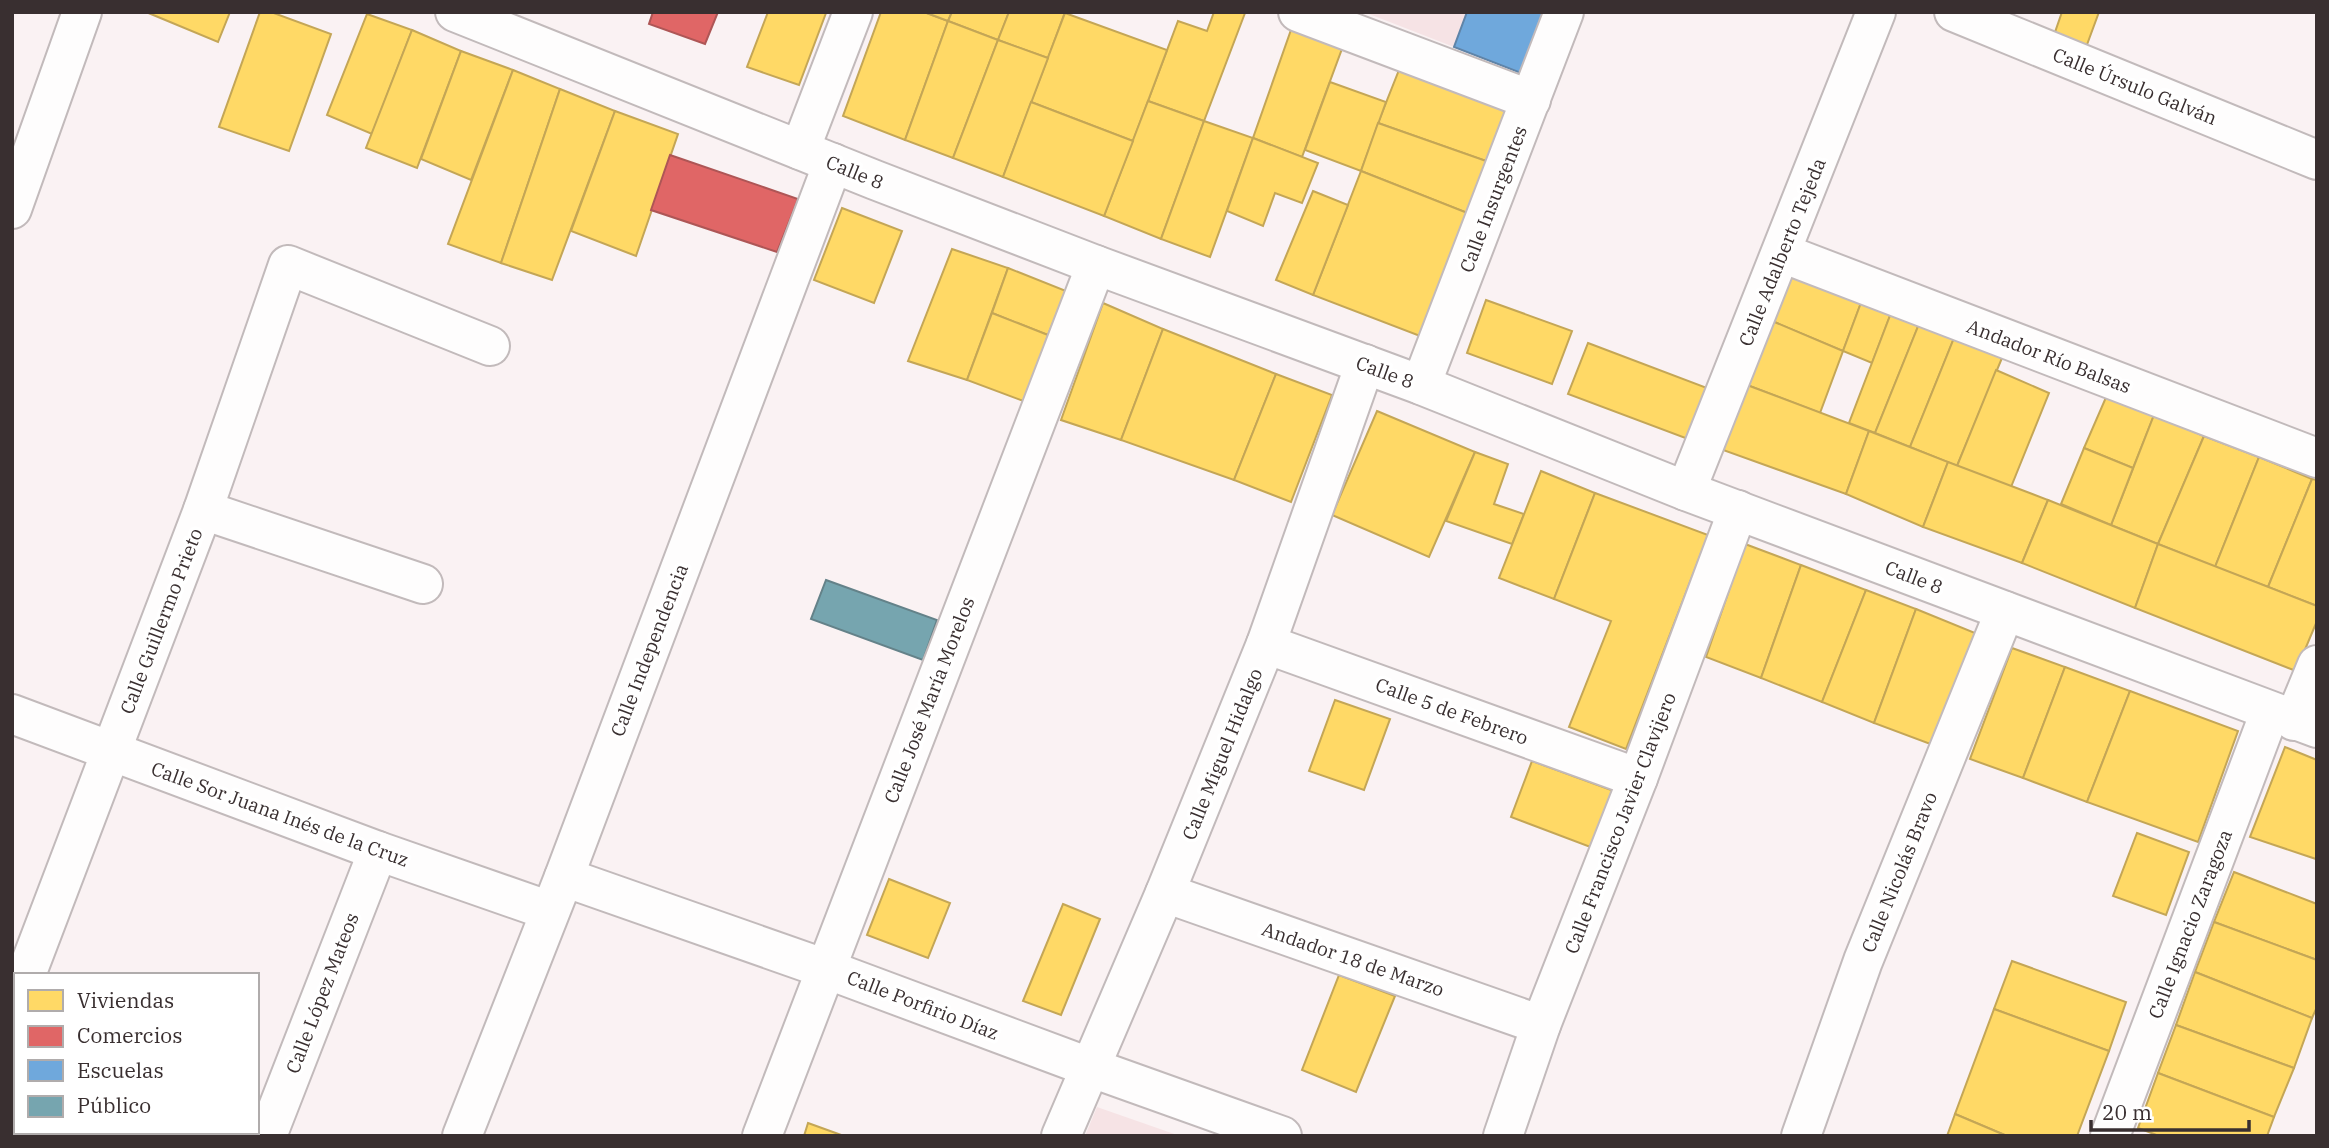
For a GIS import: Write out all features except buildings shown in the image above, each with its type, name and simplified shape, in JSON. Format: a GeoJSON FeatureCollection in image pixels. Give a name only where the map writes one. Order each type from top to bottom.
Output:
{"type":"FeatureCollection","features":[{"type":"Feature","properties":{"kind":"street"},"geometry":{"type":"LineString","coordinates":[[12,209],[82,12]]}},
{"type":"Feature","properties":{"kind":"street","name":"Calle 8"},"geometry":{"type":"LineString","coordinates":[[455,12],[816,157],[1096,265],[1421,385],[1686,491],[2294,720]]}},
{"type":"Feature","properties":{"kind":"street","name":"Calle Independencia"},"geometry":{"type":"LineString","coordinates":[[462,1136],[564,877],[816,157],[853,12]]}},
{"type":"Feature","properties":{"kind":"street"},"geometry":{"type":"LineString","coordinates":[[1298,12],[1531,100]]}},
{"type":"Feature","properties":{"kind":"street","name":"Calle Insurgentes"},"geometry":{"type":"LineString","coordinates":[[1421,385],[1564,12]]}},
{"type":"Feature","properties":{"kind":"street","name":"Calle Adalberto Tejeda"},"geometry":{"type":"LineString","coordinates":[[1686,491],[1876,12]]}},
{"type":"Feature","properties":{"kind":"street","name":"Calle Úrsulo Galván"},"geometry":{"type":"LineString","coordinates":[[1954,12],[2317,160]]}},
{"type":"Feature","properties":{"kind":"street","name":"Andador Río Balsas"},"geometry":{"type":"LineString","coordinates":[[1782,253],[2317,458]]}},
{"type":"Feature","properties":{"kind":"street","name":"Calle Guillermo Prieto"},"geometry":{"type":"LineString","coordinates":[[27,973],[203,510],[288,265],[490,346]]}},
{"type":"Feature","properties":{"kind":"street","name":"Calle José María Morelos"},"geometry":{"type":"LineString","coordinates":[[762,1136],[1096,265]]}},
{"type":"Feature","properties":{"kind":"street","name":"Calle Miguel Hidalgo"},"geometry":{"type":"LineString","coordinates":[[1061,1136],[1165,893],[1266,644],[1365,365]]}},
{"type":"Feature","properties":{"kind":"street"},"geometry":{"type":"LineString","coordinates":[[203,510],[423,584]]}},
{"type":"Feature","properties":{"kind":"street","name":"Calle Francisco Javier Clavijero"},"geometry":{"type":"LineString","coordinates":[[1503,1136],[1541,1025],[1638,778],[1738,510]]}},
{"type":"Feature","properties":{"kind":"street","name":"Calle Nicolás Bravo"},"geometry":{"type":"LineString","coordinates":[[1801,1136],[1863,961],[2005,611]]}},
{"type":"Feature","properties":{"kind":"street","name":"Calle 5 de Febrero"},"geometry":{"type":"LineString","coordinates":[[1266,644],[1638,778]]}},
{"type":"Feature","properties":{"kind":"street","name":"Calle Ignacio Zaragoza"},"geometry":{"type":"LineString","coordinates":[[2110,1136],[2317,665]]}},
{"type":"Feature","properties":{"kind":"street","name":"Calle Sor Juana Inés de la Cruz"},"geometry":{"type":"LineString","coordinates":[[12,714],[378,851],[550,911]]}},
{"type":"Feature","properties":{"kind":"street","name":"Calle López Mateos"},"geometry":{"type":"LineString","coordinates":[[267,1136],[378,851]]}},
{"type":"Feature","properties":{"kind":"street","name":"Calle Porfirio Díaz"},"geometry":{"type":"LineString","coordinates":[[564,877],[826,968],[1282,1136]]}},
{"type":"Feature","properties":{"kind":"street","name":"Andador 18 de Marzo"},"geometry":{"type":"LineString","coordinates":[[1165,893],[1541,1025]]}},
{"type":"Feature","properties":{"kind":"shaded area"},"geometry":{"type":"Polygon","coordinates":[[[1364,12],[1544,12],[1521,73],[1364,12]]]}},
{"type":"Feature","properties":{"kind":"shaded area"},"geometry":{"type":"Polygon","coordinates":[[[1097,1107],[1180,1136],[1085,1136],[1097,1107]]]}}]}
